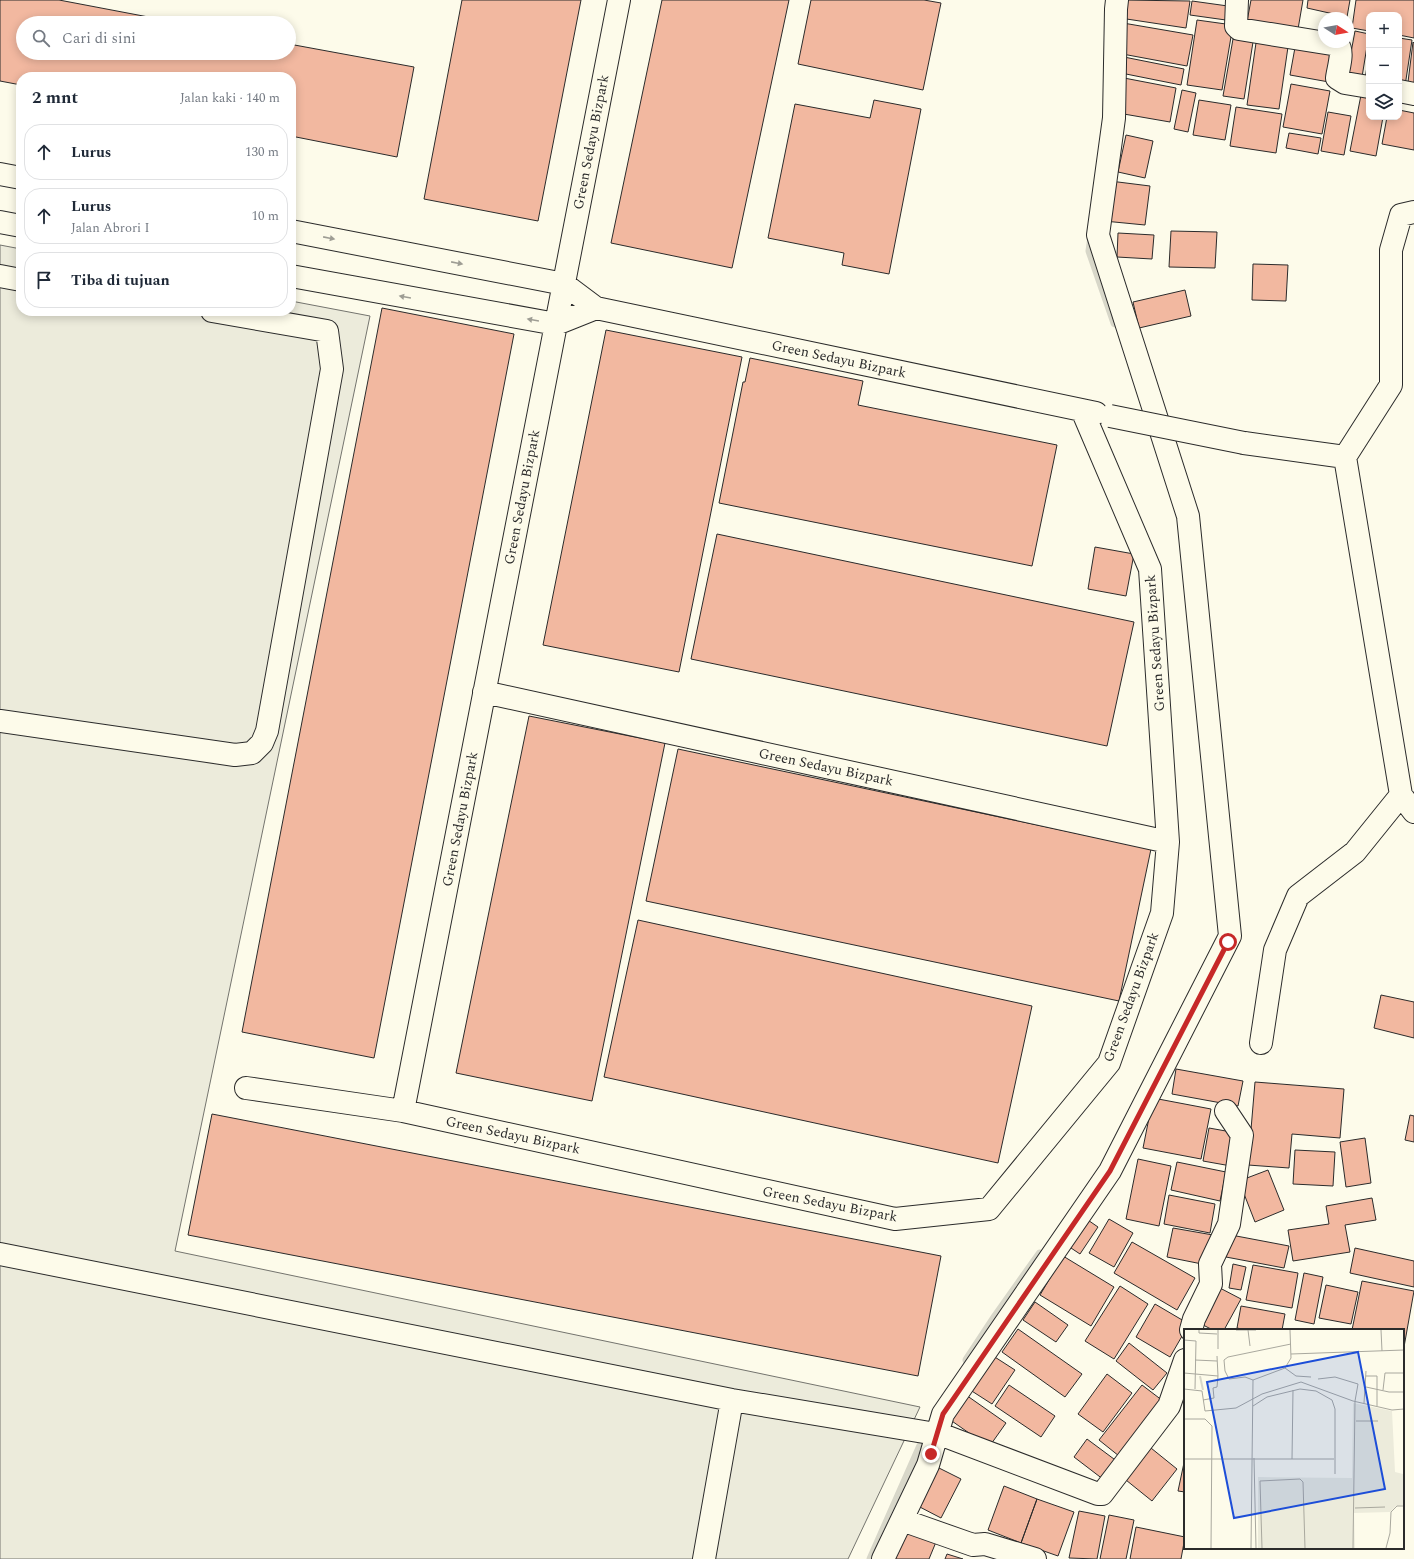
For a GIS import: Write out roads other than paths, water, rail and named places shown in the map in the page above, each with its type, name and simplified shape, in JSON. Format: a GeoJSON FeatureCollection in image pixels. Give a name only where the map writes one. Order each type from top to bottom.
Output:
{"type":"FeatureCollection","features":[{"type":"Feature","properties":{"kind":"street","name":"Green Sedayu Bizpark"},"geometry":{"type":"LineString","coordinates":[[403,1111],[619,0]]}},
{"type":"Feature","properties":{"kind":"street"},"geometry":{"type":"LineString","coordinates":[[883,1559],[928,1464],[935,1434],[943,1414],[1110,1171],[1230,936],[1188,516],[1098,235],[1114,118],[1117,0]]}},
{"type":"Feature","properties":{"kind":"street"},"geometry":{"type":"LineString","coordinates":[[1237,0],[1236,26],[1239,29],[1338,45],[1341,48],[1341,52],[1337,78],[1344,83],[1366,87]]}},
{"type":"Feature","properties":{"kind":"street"},"geometry":{"type":"LineString","coordinates":[[1402,92],[1414,94]]}},
{"type":"Feature","properties":{"kind":"street"},"geometry":{"type":"LineString","coordinates":[[0,174],[16,177]]}},
{"type":"Feature","properties":{"kind":"street"},"geometry":{"type":"LineString","coordinates":[[1260,1043],[1275,950],[1298,896],[1355,852],[1408,803],[1345,457],[1391,385],[1391,250],[1401,215],[1414,212]]}},
{"type":"Feature","properties":{"kind":"street"},"geometry":{"type":"LineString","coordinates":[[0,222],[16,225]]}},
{"type":"Feature","properties":{"kind":"street","name":"Green Sedayu Bizpark"},"geometry":{"type":"LineString","coordinates":[[296,232],[564,284],[596,308],[1244,443],[1345,457]]}},
{"type":"Feature","properties":{"kind":"street"},"geometry":{"type":"LineString","coordinates":[[0,276],[16,279]]}},
{"type":"Feature","properties":{"kind":"street"},"geometry":{"type":"LineString","coordinates":[[296,277],[556,324],[596,308]]}},
{"type":"Feature","properties":{"kind":"street"},"geometry":{"type":"LineString","coordinates":[[0,721],[235,755],[252,753],[262,743],[267,731],[332,369],[327,331],[241,316]]}},
{"type":"Feature","properties":{"kind":"street","name":"Green Sedayu Bizpark"},"geometry":{"type":"LineString","coordinates":[[246,1088],[403,1111],[895,1219],[989,1210],[1109,1064],[1162,913],[1168,842],[1150,569],[1082,410]]}},
{"type":"Feature","properties":{"kind":"street","name":"Green Sedayu Bizpark"},"geometry":{"type":"LineString","coordinates":[[484,692],[1168,842]]}},
{"type":"Feature","properties":{"kind":"street"},"geometry":{"type":"LineString","coordinates":[[1192,1329],[1194,1319],[1211,1284],[1210,1264],[1229,1224],[1242,1135],[1226,1111]]}},
{"type":"Feature","properties":{"kind":"street"},"geometry":{"type":"LineString","coordinates":[[0,1254],[732,1400],[935,1434],[989,1452],[1098,1494],[1102,1494],[1169,1406],[1184,1363]]}},
{"type":"Feature","properties":{"kind":"street"},"geometry":{"type":"LineString","coordinates":[[704,1559],[732,1400]]}},
{"type":"Feature","properties":{"kind":"street"},"geometry":{"type":"LineString","coordinates":[[902,1520],[973,1545],[985,1544],[1035,1559]]}},
{"type":"Feature","properties":{"kind":"waterway"},"geometry":{"type":"LineString","coordinates":[[1092,237],[1090,251],[1115,323]]}},
{"type":"Feature","properties":{"kind":"waterway"},"geometry":{"type":"LineString","coordinates":[[967,1360],[1040,1254]]}},
{"type":"Feature","properties":{"kind":"waterway"},"geometry":{"type":"LineString","coordinates":[[871,1559],[927,1432]]}}]}
